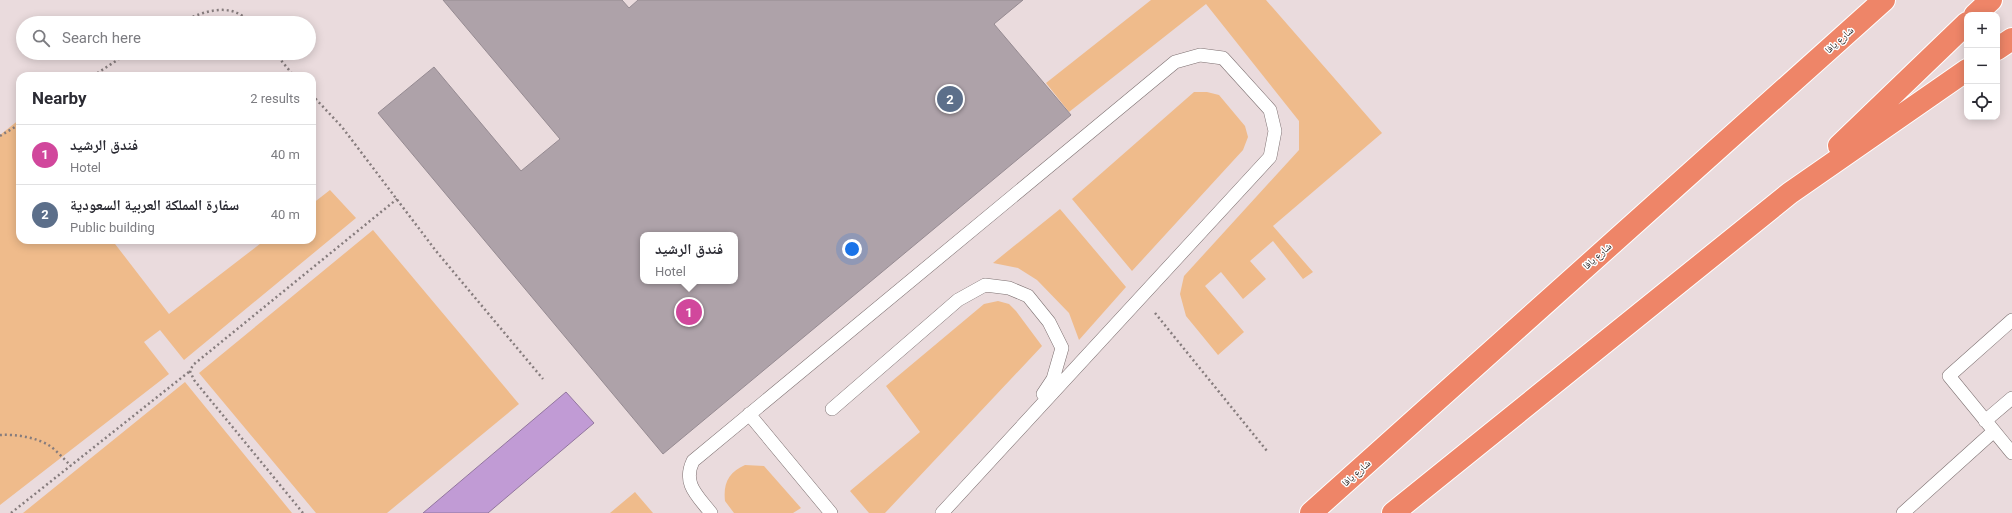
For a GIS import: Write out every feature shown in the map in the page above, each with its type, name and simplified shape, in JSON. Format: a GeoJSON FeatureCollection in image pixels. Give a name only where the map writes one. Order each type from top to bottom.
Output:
{"type":"FeatureCollection","features":[{"type":"Feature","properties":{"kind":"highway","name":"شارع يافا"},"geometry":{"type":"LineString","coordinates":[[1311,513],[1884,0]]}},
{"type":"Feature","properties":{"kind":"highway"},"geometry":{"type":"LineString","coordinates":[[1978,12],[1991,0]]}},
{"type":"Feature","properties":{"kind":"highway"},"geometry":{"type":"LineString","coordinates":[[1790,193],[1964,26]]}},
{"type":"Feature","properties":{"kind":"highway"},"geometry":{"type":"LineString","coordinates":[[1998,48],[2012,39]]}},
{"type":"Feature","properties":{"kind":"highway"},"geometry":{"type":"LineString","coordinates":[[1393,513],[1790,193],[1964,72]]}},
{"type":"Feature","properties":{"kind":"lane"},"geometry":{"type":"LineString","coordinates":[[711,513],[690,485],[688,475],[693,461],[1175,62],[1200,55],[1223,58],[1270,110],[1275,131],[1270,157],[942,513]]}},
{"type":"Feature","properties":{"kind":"lane"},"geometry":{"type":"LineString","coordinates":[[832,409],[958,300],[985,286],[1010,288],[1028,296],[1049,322],[1062,348],[1053,379],[1013,436]]}},
{"type":"Feature","properties":{"kind":"lane"},"geometry":{"type":"LineString","coordinates":[[2012,320],[1949,376],[2012,453]]}},
{"type":"Feature","properties":{"kind":"lane"},"geometry":{"type":"LineString","coordinates":[[1985,421],[2012,398]]}},
{"type":"Feature","properties":{"kind":"lane"},"geometry":{"type":"LineString","coordinates":[[749,414],[831,513]]}},
{"type":"Feature","properties":{"kind":"lane"},"geometry":{"type":"LineString","coordinates":[[1903,513],[1994,431]]}},
{"type":"Feature","properties":{"kind":"path"},"geometry":{"type":"LineString","coordinates":[[196,16],[211,10],[220,10],[244,16]]}},
{"type":"Feature","properties":{"kind":"path"},"geometry":{"type":"LineString","coordinates":[[99,72],[117,60]]}},
{"type":"Feature","properties":{"kind":"path"},"geometry":{"type":"LineString","coordinates":[[281,60],[291,72]]}},
{"type":"Feature","properties":{"kind":"path"},"geometry":{"type":"LineString","coordinates":[[316,99],[342,127],[436,251],[543,379]]}},
{"type":"Feature","properties":{"kind":"path"},"geometry":{"type":"LineString","coordinates":[[0,136],[16,126]]}},
{"type":"Feature","properties":{"kind":"path"},"geometry":{"type":"LineString","coordinates":[[11,513],[190,371],[193,365],[397,200]]}},
{"type":"Feature","properties":{"kind":"path"},"geometry":{"type":"LineString","coordinates":[[1142,297],[1267,451]]}},
{"type":"Feature","properties":{"kind":"path"},"geometry":{"type":"LineString","coordinates":[[190,371],[194,380],[303,513]]}},
{"type":"Feature","properties":{"kind":"path"},"geometry":{"type":"LineString","coordinates":[[0,435],[10,434],[32,439],[49,446],[71,466]]}},
{"type":"Feature","properties":{"kind":"shaded area"},"geometry":{"type":"Polygon","coordinates":[[[1151,0],[1266,0],[1382,133],[1273,226],[1313,272],[1303,279],[1273,241],[1250,261],[1266,279],[1243,299],[1221,272],[1205,286],[1244,332],[1218,355],[1186,316],[1180,294],[1184,276],[1299,150],[1299,121],[1206,4],[1069,112],[1046,83],[1151,0]]]}},
{"type":"Feature","properties":{"kind":"shaded area"},"geometry":{"type":"Polygon","coordinates":[[[1194,92],[1207,92],[1219,95],[1245,126],[1248,137],[1243,150],[1132,271],[1072,199],[1194,92]]]}},
{"type":"Feature","properties":{"kind":"shaded area"},"geometry":{"type":"Polygon","coordinates":[[[16,122],[16,244],[115,244],[169,314],[260,244],[316,244],[316,201],[330,190],[356,218],[184,360],[160,330],[144,342],[169,374],[0,505],[0,135],[16,122]]]}},
{"type":"Feature","properties":{"kind":"shaded area"},"geometry":{"type":"Polygon","coordinates":[[[1060,209],[1126,287],[1079,340],[1069,313],[1037,280],[1018,268],[993,263],[1060,209]]]}},
{"type":"Feature","properties":{"kind":"shaded area"},"geometry":{"type":"Polygon","coordinates":[[[373,230],[519,404],[387,513],[316,513],[199,373],[373,230]]]}},
{"type":"Feature","properties":{"kind":"shaded area"},"geometry":{"type":"Polygon","coordinates":[[[998,301],[1009,304],[1016,311],[1042,346],[885,513],[869,513],[850,491],[920,432],[886,386],[984,304],[998,301]]]}},
{"type":"Feature","properties":{"kind":"shaded area"},"geometry":{"type":"Polygon","coordinates":[[[185,382],[292,513],[23,513],[185,382]]]}},
{"type":"Feature","properties":{"kind":"shaded area"},"geometry":{"type":"Polygon","coordinates":[[[566,392],[594,423],[488,513],[423,513],[566,392]]]}},
{"type":"Feature","properties":{"kind":"shaded area"},"geometry":{"type":"Polygon","coordinates":[[[745,465],[764,466],[801,508],[793,513],[734,513],[725,501],[726,484],[728,479],[735,471],[745,465]]]}},
{"type":"Feature","properties":{"kind":"shaded area"},"geometry":{"type":"Polygon","coordinates":[[[635,492],[653,513],[610,513],[635,492]]]}},
{"type":"Feature","properties":{"kind":"building"},"geometry":{"type":"Polygon","coordinates":[[[443,0],[622,0],[629,8],[638,0],[1023,0],[994,24],[1071,115],[663,454],[378,113],[434,67],[521,171],[560,139],[443,0]]]}},
{"type":"Feature","properties":{"kind":"place","name":"سفارة المملكة العربية السعودية"},"geometry":{"type":"Point","coordinates":[950,99]}},
{"type":"Feature","properties":{"kind":"place","name":"فندق الرشيد"},"geometry":{"type":"Point","coordinates":[689,312]}}]}
